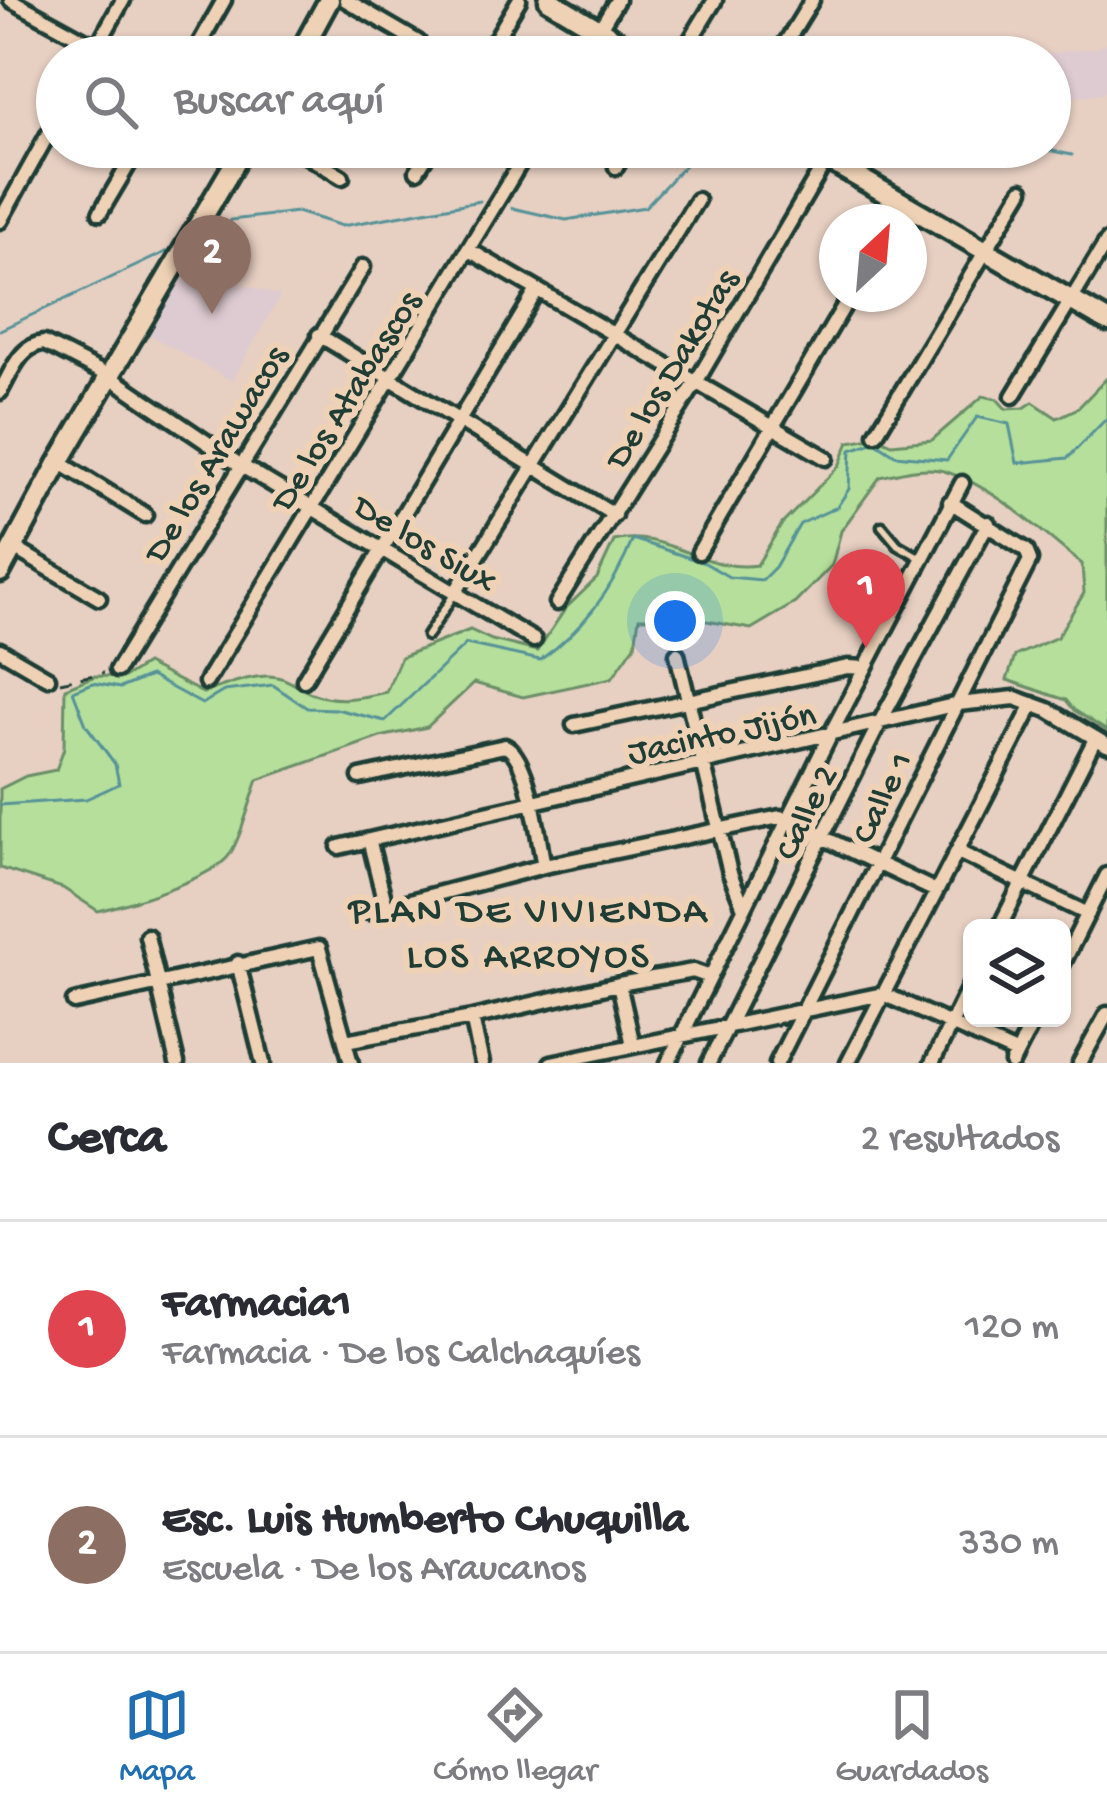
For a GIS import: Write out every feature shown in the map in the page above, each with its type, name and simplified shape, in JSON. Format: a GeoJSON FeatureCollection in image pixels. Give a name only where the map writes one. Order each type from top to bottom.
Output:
{"type":"FeatureCollection","features":[{"type":"Feature","properties":{"kind":"street"},"geometry":{"type":"LineString","coordinates":[[11,0],[75,36]]}},
{"type":"Feature","properties":{"kind":"street"},"geometry":{"type":"LineString","coordinates":[[103,36],[123,0]]}},
{"type":"Feature","properties":{"kind":"street"},"geometry":{"type":"LineString","coordinates":[[204,36],[224,0]]}},
{"type":"Feature","properties":{"kind":"street"},"geometry":{"type":"LineString","coordinates":[[309,36],[329,0]]}},
{"type":"Feature","properties":{"kind":"street"},"geometry":{"type":"LineString","coordinates":[[346,0],[408,36]]}},
{"type":"Feature","properties":{"kind":"street"},"geometry":{"type":"LineString","coordinates":[[497,36],[518,0]]}},
{"type":"Feature","properties":{"kind":"street"},"geometry":{"type":"LineString","coordinates":[[549,0],[610,36]]}},
{"type":"Feature","properties":{"kind":"street"},"geometry":{"type":"LineString","coordinates":[[595,36],[617,0]]}},
{"type":"Feature","properties":{"kind":"street"},"geometry":{"type":"LineString","coordinates":[[693,36],[716,0]]}},
{"type":"Feature","properties":{"kind":"street"},"geometry":{"type":"LineString","coordinates":[[790,36],[812,0]]}},
{"type":"Feature","properties":{"kind":"street"},"geometry":{"type":"LineString","coordinates":[[0,220],[36,156]]}},
{"type":"Feature","properties":{"kind":"street"},"geometry":{"type":"LineString","coordinates":[[100,213],[127,168]]}},
{"type":"Feature","properties":{"kind":"street"},"geometry":{"type":"LineString","coordinates":[[0,572],[232,168]]}},
{"type":"Feature","properties":{"kind":"street"},"geometry":{"type":"LineString","coordinates":[[327,168],[342,177]]}},
{"type":"Feature","properties":{"kind":"street","name":"De los Atabascos"},"geometry":{"type":"LineString","coordinates":[[206,682],[518,168]]}},
{"type":"Feature","properties":{"kind":"street","name":"De los Dakotas"},"geometry":{"type":"LineString","coordinates":[[557,603],[695,384],[807,168]]}},
{"type":"Feature","properties":{"kind":"street"},"geometry":{"type":"LineString","coordinates":[[837,168],[885,204]]}},
{"type":"Feature","properties":{"kind":"street"},"geometry":{"type":"LineString","coordinates":[[876,434],[1022,190]]}},
{"type":"Feature","properties":{"kind":"street"},"geometry":{"type":"LineString","coordinates":[[455,593],[697,200]]}},
{"type":"Feature","properties":{"kind":"street"},"geometry":{"type":"LineString","coordinates":[[927,227],[1107,321]]}},
{"type":"Feature","properties":{"kind":"street"},"geometry":{"type":"LineString","coordinates":[[1013,396],[1107,241]]}},
{"type":"Feature","properties":{"kind":"street"},"geometry":{"type":"LineString","coordinates":[[469,250],[826,458]]}},
{"type":"Feature","properties":{"kind":"street","name":"De los Arawacos"},"geometry":{"type":"LineString","coordinates":[[117,670],[363,267]]}},
{"type":"Feature","properties":{"kind":"street"},"geometry":{"type":"LineString","coordinates":[[304,680],[537,290]]}},
{"type":"Feature","properties":{"kind":"street"},"geometry":{"type":"LineString","coordinates":[[699,552],[841,312]]}},
{"type":"Feature","properties":{"kind":"street"},"geometry":{"type":"LineString","coordinates":[[319,335],[614,515]]}},
{"type":"Feature","properties":{"kind":"street","name":"De los Siux"},"geometry":{"type":"LineString","coordinates":[[0,392],[22,354],[32,344],[44,343],[110,376],[240,465],[534,640]]}},
{"type":"Feature","properties":{"kind":"street"},"geometry":{"type":"LineString","coordinates":[[59,462],[145,515]]}},
{"type":"Feature","properties":{"kind":"street"},"geometry":{"type":"LineString","coordinates":[[668,1063],[829,737],[962,483]]}},
{"type":"Feature","properties":{"kind":"street"},"geometry":{"type":"LineString","coordinates":[[950,502],[988,523]]}},
{"type":"Feature","properties":{"kind":"street","name":"Calle 1"},"geometry":{"type":"LineString","coordinates":[[777,1063],[1030,560],[1030,554],[988,523]]}},
{"type":"Feature","properties":{"kind":"street","name":"Calle 2"},"geometry":{"type":"LineString","coordinates":[[709,1063],[880,724],[988,523]]}},
{"type":"Feature","properties":{"kind":"street"},"geometry":{"type":"LineString","coordinates":[[14,548],[99,598]]}},
{"type":"Feature","properties":{"kind":"street"},"geometry":{"type":"LineString","coordinates":[[0,650],[48,678]]}},
{"type":"Feature","properties":{"kind":"street"},"geometry":{"type":"LineString","coordinates":[[677,654],[730,873],[744,908]]}},
{"type":"Feature","properties":{"kind":"street"},"geometry":{"type":"LineString","coordinates":[[574,725],[848,667],[866,668]]}},
{"type":"Feature","properties":{"kind":"street","name":"Jacinto Jijón"},"geometry":{"type":"LineString","coordinates":[[339,847],[958,704],[1015,698],[1101,742]]}},
{"type":"Feature","properties":{"kind":"street"},"geometry":{"type":"LineString","coordinates":[[848,1063],[1033,704]]}},
{"type":"Feature","properties":{"kind":"street"},"geometry":{"type":"LineString","coordinates":[[1004,919],[1101,742]]}},
{"type":"Feature","properties":{"kind":"street"},"geometry":{"type":"LineString","coordinates":[[359,777],[506,746],[518,754],[544,866]]}},
{"type":"Feature","properties":{"kind":"street"},"geometry":{"type":"LineString","coordinates":[[368,912],[544,866],[789,818],[936,891]]}},
{"type":"Feature","properties":{"kind":"street"},"geometry":{"type":"LineString","coordinates":[[370,843],[386,907]]}},
{"type":"Feature","properties":{"kind":"street"},"geometry":{"type":"LineString","coordinates":[[958,852],[1088,914]]}},
{"type":"Feature","properties":{"kind":"street"},"geometry":{"type":"LineString","coordinates":[[1071,947],[1107,875]]}},
{"type":"Feature","properties":{"kind":"street"},"geometry":{"type":"LineString","coordinates":[[147,936],[176,1063]]}},
{"type":"Feature","properties":{"kind":"street"},"geometry":{"type":"LineString","coordinates":[[74,1002],[319,948],[351,1063]]}},
{"type":"Feature","properties":{"kind":"street"},"geometry":{"type":"LineString","coordinates":[[238,963],[263,1063]]}},
{"type":"Feature","properties":{"kind":"street"},"geometry":{"type":"LineString","coordinates":[[345,1041],[693,971],[710,977]]}},
{"type":"Feature","properties":{"kind":"street"},"geometry":{"type":"LineString","coordinates":[[619,984],[633,1045]]}},
{"type":"Feature","properties":{"kind":"street"},"geometry":{"type":"LineString","coordinates":[[551,1063],[883,994],[951,1023],[1014,1058],[1030,1027]]}},
{"type":"Feature","properties":{"kind":"street"},"geometry":{"type":"LineString","coordinates":[[932,1063],[963,999]]}},
{"type":"Feature","properties":{"kind":"street"},"geometry":{"type":"LineString","coordinates":[[1080,1063],[1107,1014]]}},
{"type":"Feature","properties":{"kind":"street"},"geometry":{"type":"LineString","coordinates":[[472,1018],[482,1063]]}},
{"type":"Feature","properties":{"kind":"lane"},"geometry":{"type":"LineString","coordinates":[[882,526],[898,544],[921,558]]}},
{"type":"Feature","properties":{"kind":"lane"},"geometry":{"type":"LineString","coordinates":[[428,636],[455,593]]}},
{"type":"Feature","properties":{"kind":"path"},"geometry":{"type":"LineString","coordinates":[[48,678],[61,682],[117,670]]}},
{"type":"Feature","properties":{"kind":"shaded area"},"geometry":{"type":"Polygon","coordinates":[[[1107,43],[1107,89],[1103,94],[1071,96],[1071,51],[1107,43]]]}},
{"type":"Feature","properties":{"kind":"shaded area"},"geometry":{"type":"Polygon","coordinates":[[[182,265],[280,296],[232,381],[144,332],[182,265]]]}},
{"type":"Feature","properties":{"kind":"green space"},"geometry":{"type":"Polygon","coordinates":[[[1107,378],[1107,731],[1066,700],[1007,680],[1015,656],[1057,637],[1084,593],[1082,564],[983,489],[947,472],[914,470],[880,477],[841,531],[832,565],[795,603],[751,629],[690,618],[639,618],[635,645],[612,678],[523,697],[474,683],[427,727],[380,737],[258,780],[227,858],[185,883],[98,911],[63,888],[0,868],[0,789],[26,776],[56,770],[64,748],[65,688],[95,676],[125,677],[146,664],[203,693],[273,676],[321,696],[348,698],[386,692],[401,657],[470,630],[537,651],[566,608],[597,578],[614,541],[650,540],[719,563],[757,565],[782,524],[839,466],[849,442],[876,437],[892,444],[932,440],[983,396],[997,399],[1006,409],[1033,402],[1057,418],[1078,408],[1107,378]]]}},
{"type":"Feature","properties":{"kind":"waterway"},"geometry":{"type":"LineString","coordinates":[[512,208],[566,220],[645,207],[682,168]]}},
{"type":"Feature","properties":{"kind":"waterway"},"geometry":{"type":"LineString","coordinates":[[203,260],[224,241],[231,220],[297,212],[342,226],[480,201]]}},
{"type":"Feature","properties":{"kind":"waterway"},"geometry":{"type":"LineString","coordinates":[[0,330],[170,250]]}},
{"type":"Feature","properties":{"kind":"waterway"},"geometry":{"type":"LineString","coordinates":[[0,805],[86,799],[119,784],[115,764],[86,725],[73,691],[93,683],[120,688],[150,676],[202,704],[224,691],[273,685],[307,708],[336,709],[385,721],[466,644],[540,660],[596,606],[633,539],[705,563],[729,577],[762,580],[800,524],[837,507],[849,489],[851,450],[875,442],[895,455],[947,460],[977,417],[1009,424],[1017,463],[1068,458],[1107,418]]}},
{"type":"Feature","properties":{"kind":"place","name":"Esc. Luis Humberto Chuquilla"},"geometry":{"type":"Point","coordinates":[212,314]}},
{"type":"Feature","properties":{"kind":"place","name":"Farmacia1"},"geometry":{"type":"Point","coordinates":[866,648]}},
{"type":"Feature","properties":{"kind":"district","name":"PLAN DE VIVIENDA LOS ARROYOS"},"geometry":{"type":"Point","coordinates":[529,930]}}]}
